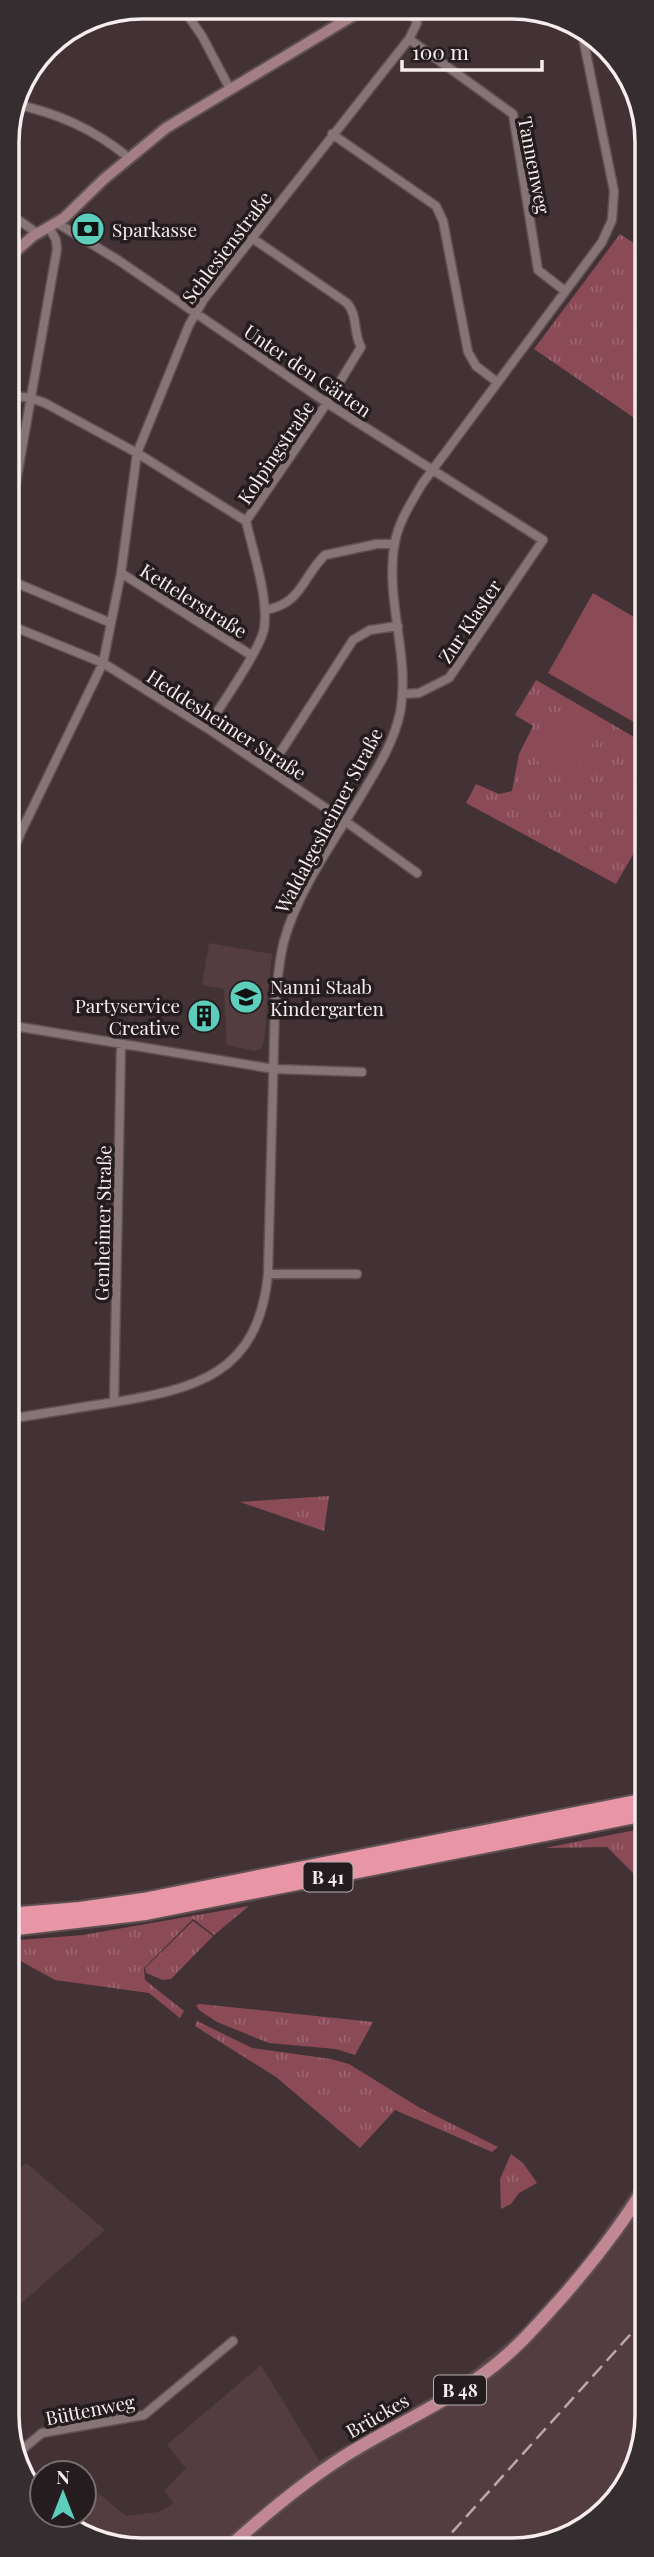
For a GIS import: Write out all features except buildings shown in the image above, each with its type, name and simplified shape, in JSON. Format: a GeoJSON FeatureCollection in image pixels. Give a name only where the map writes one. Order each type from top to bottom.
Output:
{"type":"FeatureCollection","features":[{"type":"Feature","properties":{"kind":"highway","name":"B 41"},"geometry":{"type":"LineString","coordinates":[[19,1913],[80,1909],[143,1900],[634,1802]]}},
{"type":"Feature","properties":{"kind":"highway","name":"B 41"},"geometry":{"type":"LineString","coordinates":[[19,1928],[146,1913],[634,1816]]}},
{"type":"Feature","properties":{"kind":"main road","name":"Brückes"},"geometry":{"type":"LineString","coordinates":[[240,2538],[286,2498],[341,2459],[471,2383],[504,2358],[542,2320],[593,2261],[634,2203]]}},
{"type":"Feature","properties":{"kind":"street"},"geometry":{"type":"LineString","coordinates":[[20,248],[37,233],[53,225],[128,157],[166,128],[347,19]]}},
{"type":"Feature","properties":{"kind":"street"},"geometry":{"type":"LineString","coordinates":[[409,39],[417,23],[415,19]]}},
{"type":"Feature","properties":{"kind":"street"},"geometry":{"type":"LineString","coordinates":[[190,20],[230,89]]}},
{"type":"Feature","properties":{"kind":"street","name":"Schlesienstraße"},"geometry":{"type":"LineString","coordinates":[[20,835],[103,663],[121,573],[137,453],[195,313],[332,134],[409,39]]}},
{"type":"Feature","properties":{"kind":"street","name":"Tannenweg"},"geometry":{"type":"LineString","coordinates":[[409,39],[513,114],[538,270],[565,291]]}},
{"type":"Feature","properties":{"kind":"street","name":"Waldalgesheimer Straße"},"geometry":{"type":"LineString","coordinates":[[19,1417],[114,1402],[196,1384],[215,1374],[245,1344],[254,1329],[266,1294],[268,1274],[275,1004],[284,943],[303,894],[389,745],[400,713],[402,694],[393,578],[395,544],[404,515],[432,470],[602,242],[612,220],[614,202],[584,43]]}},
{"type":"Feature","properties":{"kind":"street"},"geometry":{"type":"LineString","coordinates":[[24,106],[54,113],[78,124],[128,157]]}},
{"type":"Feature","properties":{"kind":"street"},"geometry":{"type":"LineString","coordinates":[[332,134],[436,206],[443,221],[468,352],[476,366],[497,382]]}},
{"type":"Feature","properties":{"kind":"street"},"geometry":{"type":"LineString","coordinates":[[20,220],[37,233]]}},
{"type":"Feature","properties":{"kind":"street"},"geometry":{"type":"LineString","coordinates":[[20,461],[57,249],[53,225]]}},
{"type":"Feature","properties":{"kind":"street","name":"Unter den Gärten"},"geometry":{"type":"LineString","coordinates":[[53,225],[118,260],[327,404],[543,540]]}},
{"type":"Feature","properties":{"kind":"street","name":"Kolpingstraße"},"geometry":{"type":"LineString","coordinates":[[207,727],[263,634],[265,610],[247,522],[327,404],[361,347],[357,340],[351,308],[252,238]]}},
{"type":"Feature","properties":{"kind":"street"},"geometry":{"type":"LineString","coordinates":[[20,397],[46,403],[137,453],[247,522]]}},
{"type":"Feature","properties":{"kind":"street","name":"Zur Klaster"},"geometry":{"type":"LineString","coordinates":[[402,694],[419,693],[450,678],[543,540]]}},
{"type":"Feature","properties":{"kind":"street"},"geometry":{"type":"LineString","coordinates":[[265,610],[282,606],[291,600],[324,555],[366,546],[395,544]]}},
{"type":"Feature","properties":{"kind":"street","name":"Kettelerstraße"},"geometry":{"type":"LineString","coordinates":[[121,573],[251,655]]}},
{"type":"Feature","properties":{"kind":"street"},"geometry":{"type":"LineString","coordinates":[[20,584],[111,623]]}},
{"type":"Feature","properties":{"kind":"street"},"geometry":{"type":"LineString","coordinates":[[269,770],[354,640],[370,630],[398,626]]}},
{"type":"Feature","properties":{"kind":"street","name":"Heddesheimer Straße"},"geometry":{"type":"LineString","coordinates":[[20,629],[103,663],[207,727],[416,873]]}},
{"type":"Feature","properties":{"kind":"street"},"geometry":{"type":"LineString","coordinates":[[20,1027],[274,1069],[362,1072]]}},
{"type":"Feature","properties":{"kind":"street","name":"Genheimer Straße"},"geometry":{"type":"LineString","coordinates":[[114,1402],[121,1045]]}},
{"type":"Feature","properties":{"kind":"street"},"geometry":{"type":"LineString","coordinates":[[268,1274],[357,1274]]}},
{"type":"Feature","properties":{"kind":"street","name":"Büttenweg"},"geometry":{"type":"LineString","coordinates":[[24,2448],[42,2433],[145,2415],[233,2342]]}},
{"type":"Feature","properties":{"kind":"shaded area","name":"Nanni Staab Kindergarten"},"geometry":{"type":"Polygon","coordinates":[[[209,943],[272,954],[264,1042],[261,1049],[255,1051],[227,1045],[224,989],[202,985],[209,943]]]}},
{"type":"Feature","properties":{"kind":"shaded area"},"geometry":{"type":"Polygon","coordinates":[[[26,2163],[105,2230],[19,2305],[19,2169],[26,2163]]]}},
{"type":"Feature","properties":{"kind":"shaded area"},"geometry":{"type":"Polygon","coordinates":[[[634,2188],[634,2423],[631,2447],[618,2476],[599,2502],[566,2525],[544,2534],[512,2538],[142,2538],[110,2534],[98,2529],[99,2494],[126,2516],[159,2512],[174,2503],[164,2491],[186,2468],[167,2445],[261,2365],[319,2461],[459,2381],[519,2332],[582,2263],[634,2188]]]}},
{"type":"Feature","properties":{"kind":"green space"},"geometry":{"type":"Polygon","coordinates":[[[620,234],[635,244],[635,418],[534,349],[620,234]]]}},
{"type":"Feature","properties":{"kind":"green space"},"geometry":{"type":"Polygon","coordinates":[[[593,593],[635,617],[635,723],[548,673],[593,593]]]}},
{"type":"Feature","properties":{"kind":"green space"},"geometry":{"type":"Polygon","coordinates":[[[536,680],[635,737],[635,852],[616,884],[466,803],[476,784],[499,794],[512,791],[519,754],[533,726],[515,715],[536,680]]]}},
{"type":"Feature","properties":{"kind":"green space"},"geometry":{"type":"Polygon","coordinates":[[[569,704],[603,723],[571,780],[537,761],[569,704]]]}},
{"type":"Feature","properties":{"kind":"green space"},"geometry":{"type":"Polygon","coordinates":[[[329,1496],[324,1531],[240,1502],[329,1496]]]}},
{"type":"Feature","properties":{"kind":"green space"},"geometry":{"type":"Polygon","coordinates":[[[634,1830],[634,1874],[607,1847],[545,1848],[634,1830]]]}},
{"type":"Feature","properties":{"kind":"green space"},"geometry":{"type":"Polygon","coordinates":[[[249,1906],[214,1935],[193,1919],[144,1968],[145,1980],[184,2011],[180,2018],[149,1993],[55,1980],[19,1960],[19,1940],[83,1935],[249,1906]]]}},
{"type":"Feature","properties":{"kind":"green space"},"geometry":{"type":"Polygon","coordinates":[[[193,1921],[213,1936],[171,1979],[163,1980],[146,1973],[145,1968],[193,1921]]]}},
{"type":"Feature","properties":{"kind":"green space"},"geometry":{"type":"Polygon","coordinates":[[[196,2005],[373,2022],[355,2055],[336,2049],[269,2043],[217,2022],[199,2010],[196,2005]]]}},
{"type":"Feature","properties":{"kind":"green space"},"geometry":{"type":"Polygon","coordinates":[[[197,2021],[252,2048],[349,2064],[420,2108],[498,2147],[492,2152],[395,2110],[360,2148],[276,2077],[195,2026],[197,2021]]]}},
{"type":"Feature","properties":{"kind":"green space"},"geometry":{"type":"Polygon","coordinates":[[[511,2154],[523,2163],[537,2183],[519,2193],[511,2204],[501,2209],[500,2179],[511,2154]]]}},
{"type":"Feature","properties":{"kind":"railway"},"geometry":{"type":"LineString","coordinates":[[447,2538],[634,2330]]}},
{"type":"Feature","properties":{"kind":"place","name":"Sparkasse"},"geometry":{"type":"Point","coordinates":[88,229]}},
{"type":"Feature","properties":{"kind":"place","name":"Nanni Staab Kindergarten"},"geometry":{"type":"Point","coordinates":[246,997]}},
{"type":"Feature","properties":{"kind":"place","name":"Partyservice Creative"},"geometry":{"type":"Point","coordinates":[204,1016]}}]}
